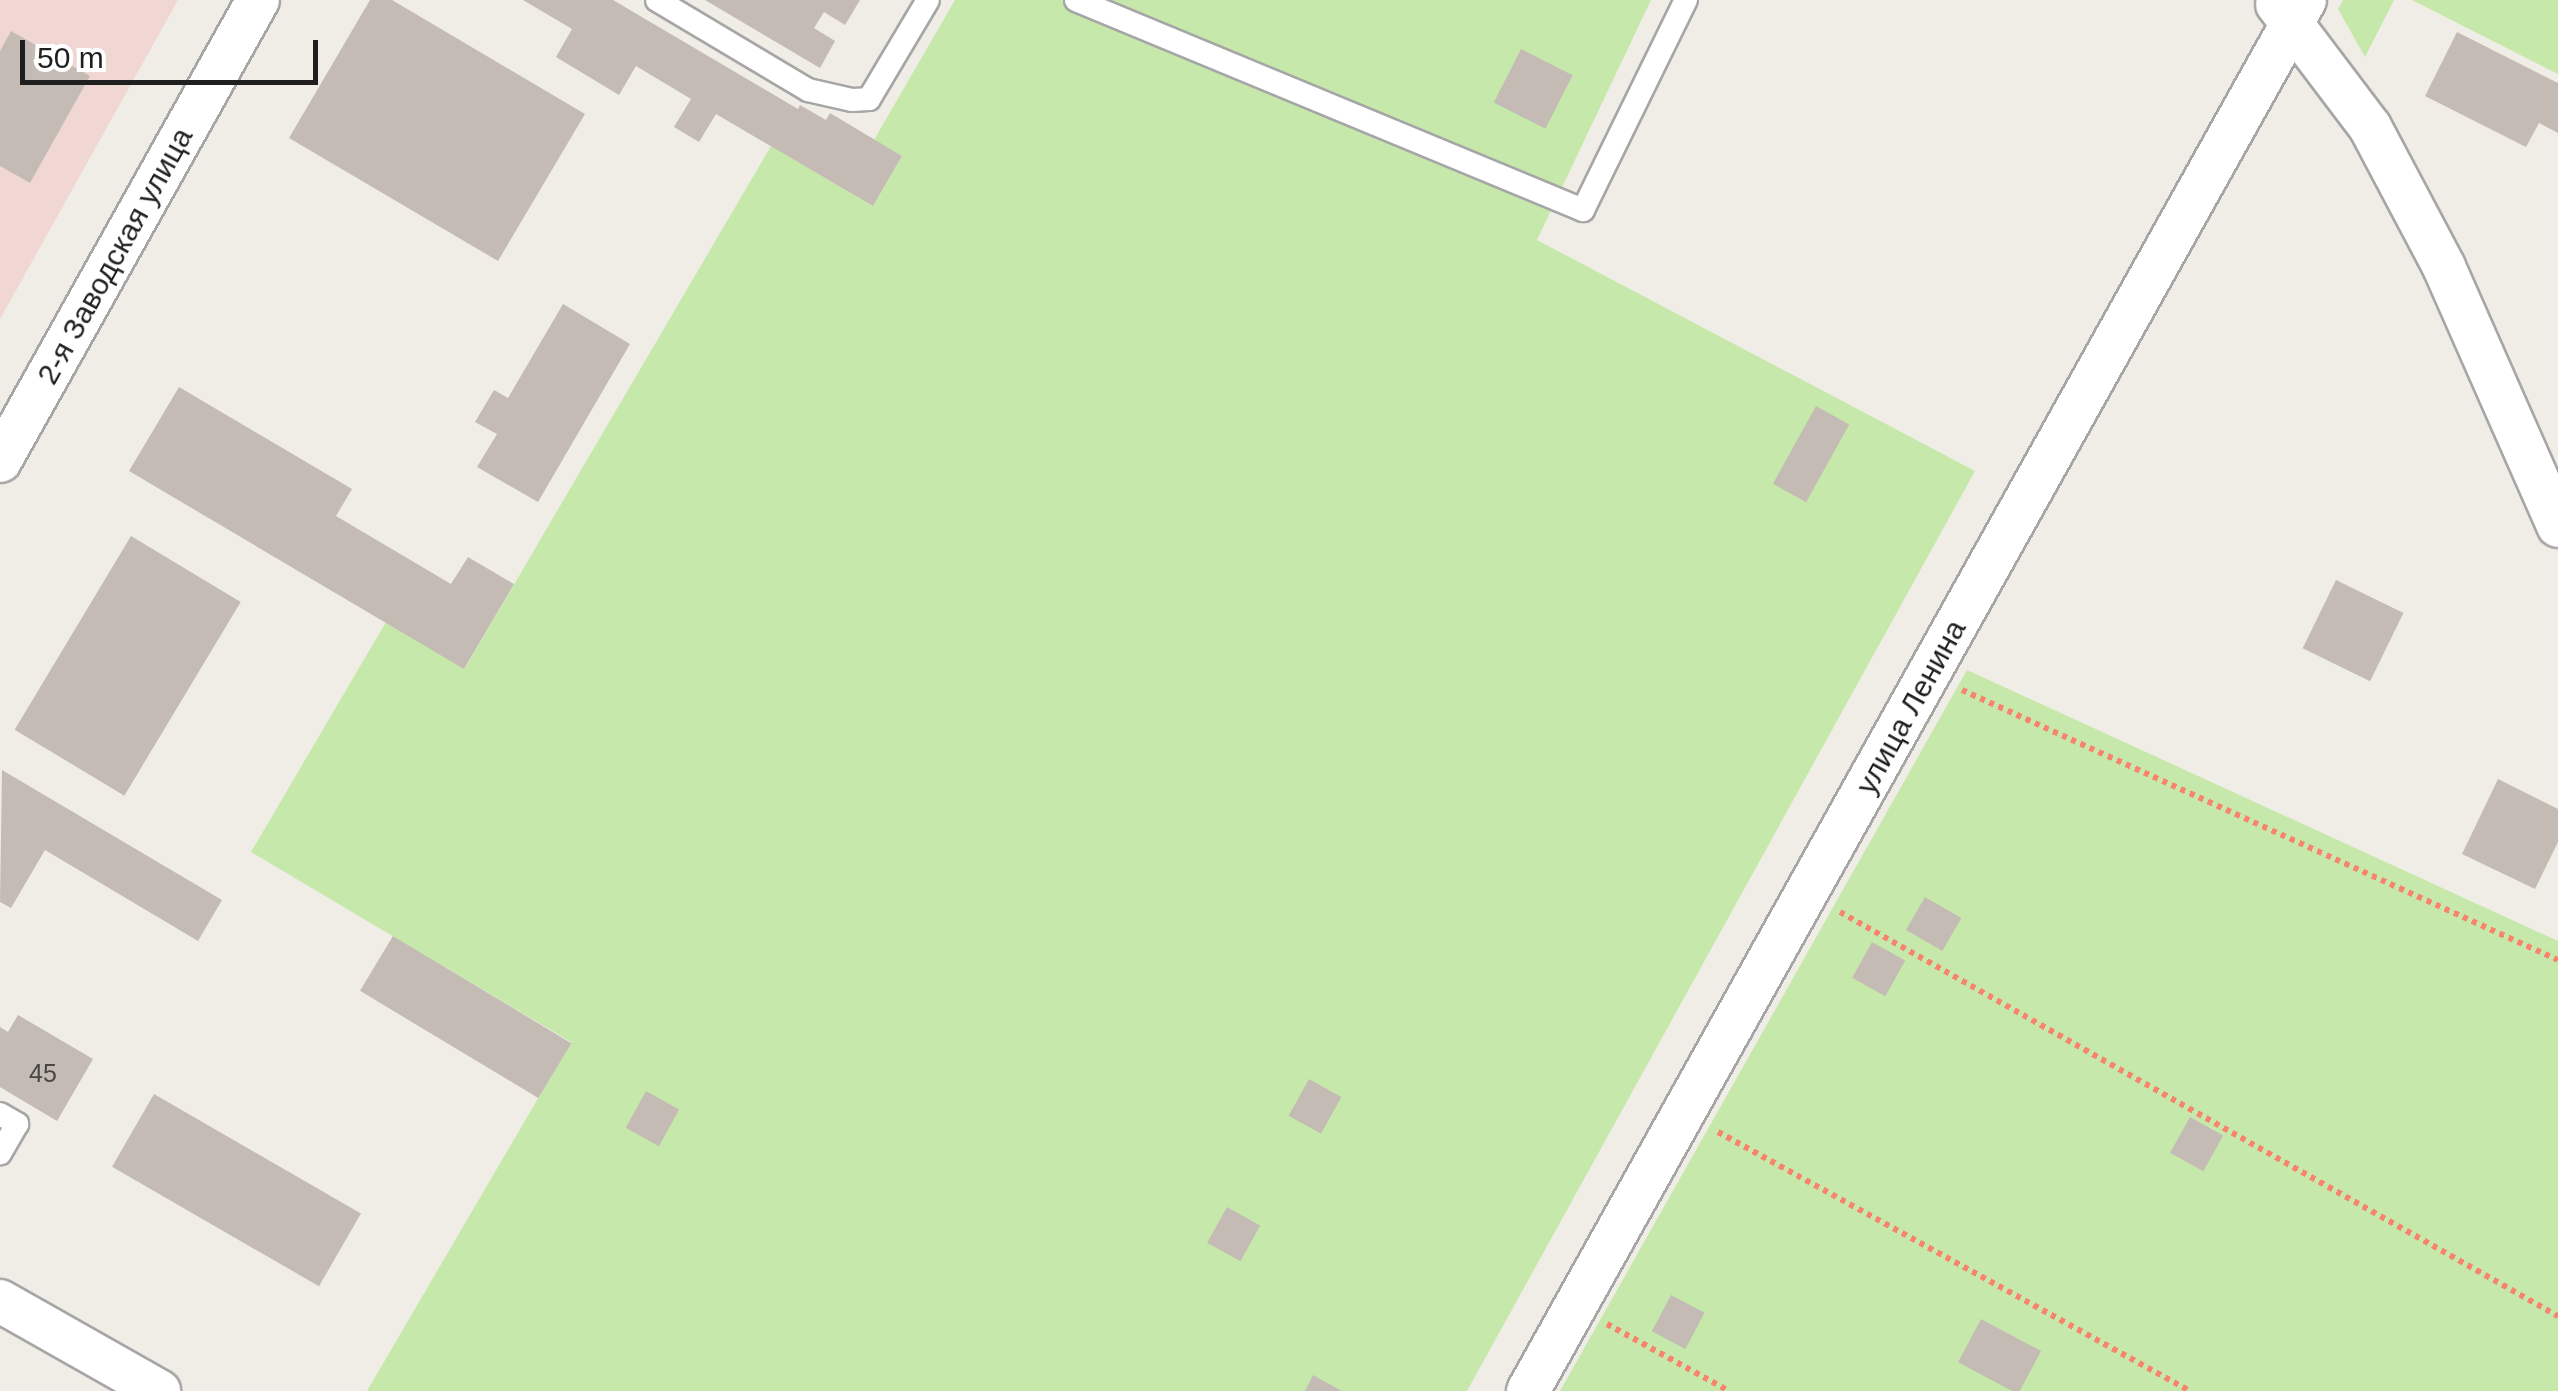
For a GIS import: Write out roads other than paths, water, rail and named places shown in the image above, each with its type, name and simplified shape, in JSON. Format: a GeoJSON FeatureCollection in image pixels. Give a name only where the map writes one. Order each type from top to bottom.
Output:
{"type":"FeatureCollection","features":[{"type":"Feature","properties":{"kind":"street","name":"2-я Заводская улица"},"geometry":{"type":"LineString","coordinates":[[0,460],[258,0]]}},
{"type":"Feature","properties":{"kind":"street"},"geometry":{"type":"LineString","coordinates":[[2290,8],[2370,127],[2444,267],[2558,526]]}},
{"type":"Feature","properties":{"kind":"street","name":"улица Ленина"},"geometry":{"type":"LineString","coordinates":[[1528,1391],[1808,894],[2290,8]]}},
{"type":"Feature","properties":{"kind":"street"},"geometry":{"type":"LineString","coordinates":[[0,1301],[159,1391]]}},
{"type":"Feature","properties":{"kind":"lane"},"geometry":{"type":"LineString","coordinates":[[657,0],[808,90],[852,100],[868,99],[928,0]]}},
{"type":"Feature","properties":{"kind":"lane"},"geometry":{"type":"LineString","coordinates":[[1076,0],[1583,210],[1686,0]]}},
{"type":"Feature","properties":{"kind":"lane"},"geometry":{"type":"LineString","coordinates":[[0,1114],[17,1124],[0,1153]]}}]}
